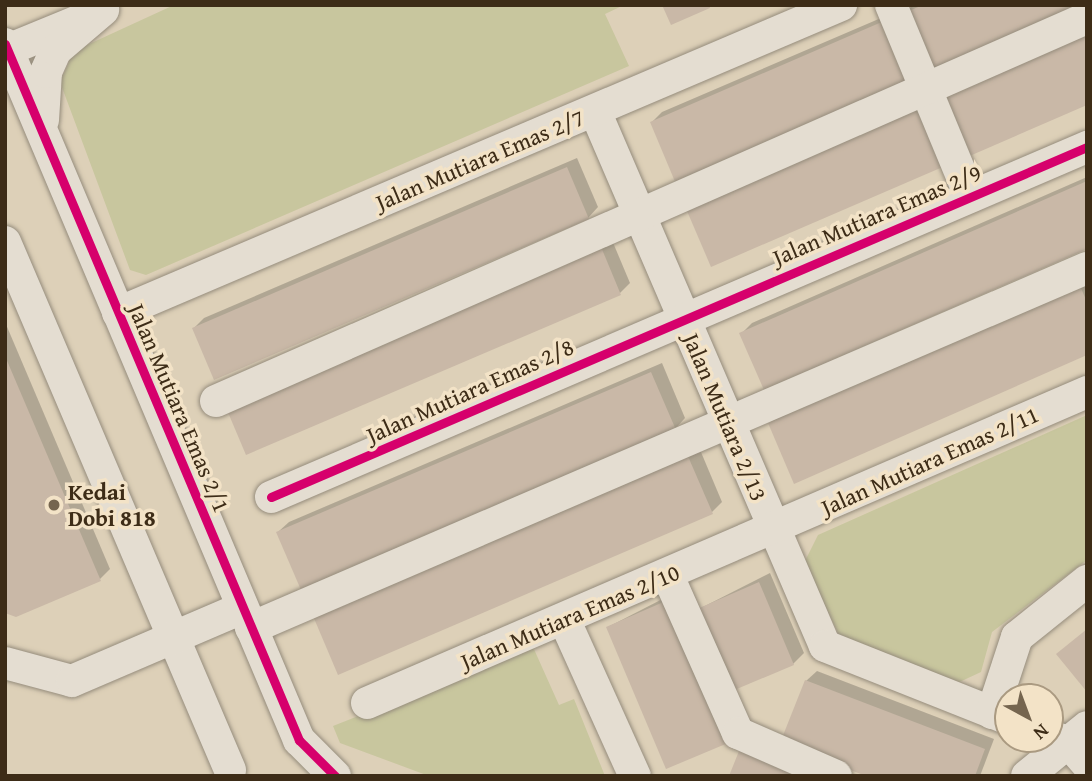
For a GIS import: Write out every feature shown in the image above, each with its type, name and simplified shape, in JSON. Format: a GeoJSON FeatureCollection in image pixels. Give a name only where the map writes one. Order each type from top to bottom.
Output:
{"type":"FeatureCollection","features":[{"type":"Feature","properties":{"kind":"street"},"geometry":{"type":"LineString","coordinates":[[64,5],[109,8]]}},
{"type":"Feature","properties":{"kind":"street","name":"Jalan Mutiara Emas 2/7"},"geometry":{"type":"LineString","coordinates":[[118,313],[841,5]]}},
{"type":"Feature","properties":{"kind":"street"},"geometry":{"type":"LineString","coordinates":[[891,5],[970,196]]}},
{"type":"Feature","properties":{"kind":"street"},"geometry":{"type":"LineString","coordinates":[[6,48],[109,8]]}},
{"type":"Feature","properties":{"kind":"street"},"geometry":{"type":"LineString","coordinates":[[44,132],[50,60],[64,39],[109,8]]}},
{"type":"Feature","properties":{"kind":"street"},"geometry":{"type":"LineString","coordinates":[[216,401],[636,212],[1087,18]]}},
{"type":"Feature","properties":{"kind":"street","name":"Jalan Mutiara Emas 2/1"},"geometry":{"type":"LineString","coordinates":[[6,48],[44,132],[299,740],[335,776]]}},
{"type":"Feature","properties":{"kind":"street"},"geometry":{"type":"LineString","coordinates":[[5,99],[44,132]]}},
{"type":"Feature","properties":{"kind":"street","name":"Jalan Mutiara 2/13"},"geometry":{"type":"LineString","coordinates":[[595,111],[772,529],[829,650],[994,714]]}},
{"type":"Feature","properties":{"kind":"street","name":"Jalan Mutiara Emas 2/9"},"geometry":{"type":"LineString","coordinates":[[683,319],[1087,147]]}},
{"type":"Feature","properties":{"kind":"street"},"geometry":{"type":"LineString","coordinates":[[5,242],[13,285],[230,770]]}},
{"type":"Feature","properties":{"kind":"street"},"geometry":{"type":"LineString","coordinates":[[7,661],[72,681],[173,640],[246,618],[728,425],[1087,268]]}},
{"type":"Feature","properties":{"kind":"street","name":"Jalan Mutiara Emas 2/8"},"geometry":{"type":"LineString","coordinates":[[271,497],[683,319]]}},
{"type":"Feature","properties":{"kind":"street","name":"Jalan Mutiara Emas 2/11"},"geometry":{"type":"LineString","coordinates":[[772,529],[1087,392]]}},
{"type":"Feature","properties":{"kind":"street","name":"Jalan Mutiara Emas 2/10"},"geometry":{"type":"LineString","coordinates":[[367,703],[668,576],[772,529]]}},
{"type":"Feature","properties":{"kind":"street"},"geometry":{"type":"LineString","coordinates":[[668,576],[738,733],[836,776]]}},
{"type":"Feature","properties":{"kind":"street"},"geometry":{"type":"LineString","coordinates":[[1007,683],[1017,637],[1087,581]]}},
{"type":"Feature","properties":{"kind":"street"},"geometry":{"type":"LineString","coordinates":[[564,619],[635,776]]}},
{"type":"Feature","properties":{"kind":"street"},"geometry":{"type":"LineString","coordinates":[[1027,776],[1073,742]]}},
{"type":"Feature","properties":{"kind":"shaded area"},"geometry":{"type":"Polygon","coordinates":[[[174,5],[624,5],[605,14],[629,66],[146,275],[130,270],[60,82],[74,51],[174,5]]]}},
{"type":"Feature","properties":{"kind":"shaded area"},"geometry":{"type":"Polygon","coordinates":[[[1087,415],[1087,560],[992,632],[981,672],[953,685],[842,641],[804,563],[818,535],[1087,415]]]}},
{"type":"Feature","properties":{"kind":"shaded area"},"geometry":{"type":"Polygon","coordinates":[[[533,647],[559,705],[574,699],[605,776],[429,776],[340,743],[333,726],[533,647]]]}},
{"type":"Feature","properties":{"kind":"building"},"geometry":{"type":"Polygon","coordinates":[[[662,5],[709,5],[710,8],[671,25],[662,5]]]}},
{"type":"Feature","properties":{"kind":"building"},"geometry":{"type":"Polygon","coordinates":[[[923,5],[1087,5],[928,77],[901,14],[923,5]]]}},
{"type":"Feature","properties":{"kind":"building"},"geometry":{"type":"Polygon","coordinates":[[[884,21],[910,84],[676,184],[650,122],[884,21]]]}},
{"type":"Feature","properties":{"kind":"building"},"geometry":{"type":"Polygon","coordinates":[[[1087,31],[1087,105],[965,158],[939,95],[1087,31]]]}},
{"type":"Feature","properties":{"kind":"building"},"geometry":{"type":"Polygon","coordinates":[[[918,104],[945,166],[711,267],[684,204],[918,104]]]}},
{"type":"Feature","properties":{"kind":"building"},"geometry":{"type":"Polygon","coordinates":[[[567,167],[589,219],[214,380],[192,328],[567,167]]]}},
{"type":"Feature","properties":{"kind":"building"},"geometry":{"type":"Polygon","coordinates":[[[1087,181],[1087,249],[764,390],[739,333],[1087,181]]]}},
{"type":"Feature","properties":{"kind":"building"},"geometry":{"type":"Polygon","coordinates":[[[599,242],[621,295],[246,455],[224,403],[599,242]]]}},
{"type":"Feature","properties":{"kind":"building"},"geometry":{"type":"Polygon","coordinates":[[[1080,286],[1087,302],[1087,355],[794,484],[768,423],[1080,286]]]}},
{"type":"Feature","properties":{"kind":"building"},"geometry":{"type":"Polygon","coordinates":[[[5,356],[101,581],[16,617],[5,613],[5,356]]]}},
{"type":"Feature","properties":{"kind":"building"},"geometry":{"type":"Polygon","coordinates":[[[651,372],[676,430],[301,590],[276,532],[651,372]]]}},
{"type":"Feature","properties":{"kind":"building"},"geometry":{"type":"Polygon","coordinates":[[[687,454],[713,514],[338,675],[313,616],[687,454]]]}},
{"type":"Feature","properties":{"kind":"building"},"geometry":{"type":"Polygon","coordinates":[[[759,582],[794,665],[732,691],[697,609],[759,582]]]}},
{"type":"Feature","properties":{"kind":"building"},"geometry":{"type":"Polygon","coordinates":[[[668,600],[728,743],[666,769],[606,627],[668,600]]]}},
{"type":"Feature","properties":{"kind":"building"},"geometry":{"type":"Polygon","coordinates":[[[1087,629],[1087,692],[1056,654],[1087,629]]]}},
{"type":"Feature","properties":{"kind":"building"},"geometry":{"type":"Polygon","coordinates":[[[805,680],[985,749],[975,776],[866,776],[780,743],[805,680]]]}},
{"type":"Feature","properties":{"kind":"building"},"geometry":{"type":"Polygon","coordinates":[[[739,751],[802,776],[729,776],[739,751]]]}},
{"type":"Feature","properties":{"kind":"cycle path"},"geometry":{"type":"LineString","coordinates":[[5,44],[299,740],[335,776]]}},
{"type":"Feature","properties":{"kind":"cycle path"},"geometry":{"type":"LineString","coordinates":[[271,497],[1087,147]]}},
{"type":"Feature","properties":{"kind":"place","name":"Kedai Dobi 818"},"geometry":{"type":"Point","coordinates":[54,505]}}]}
